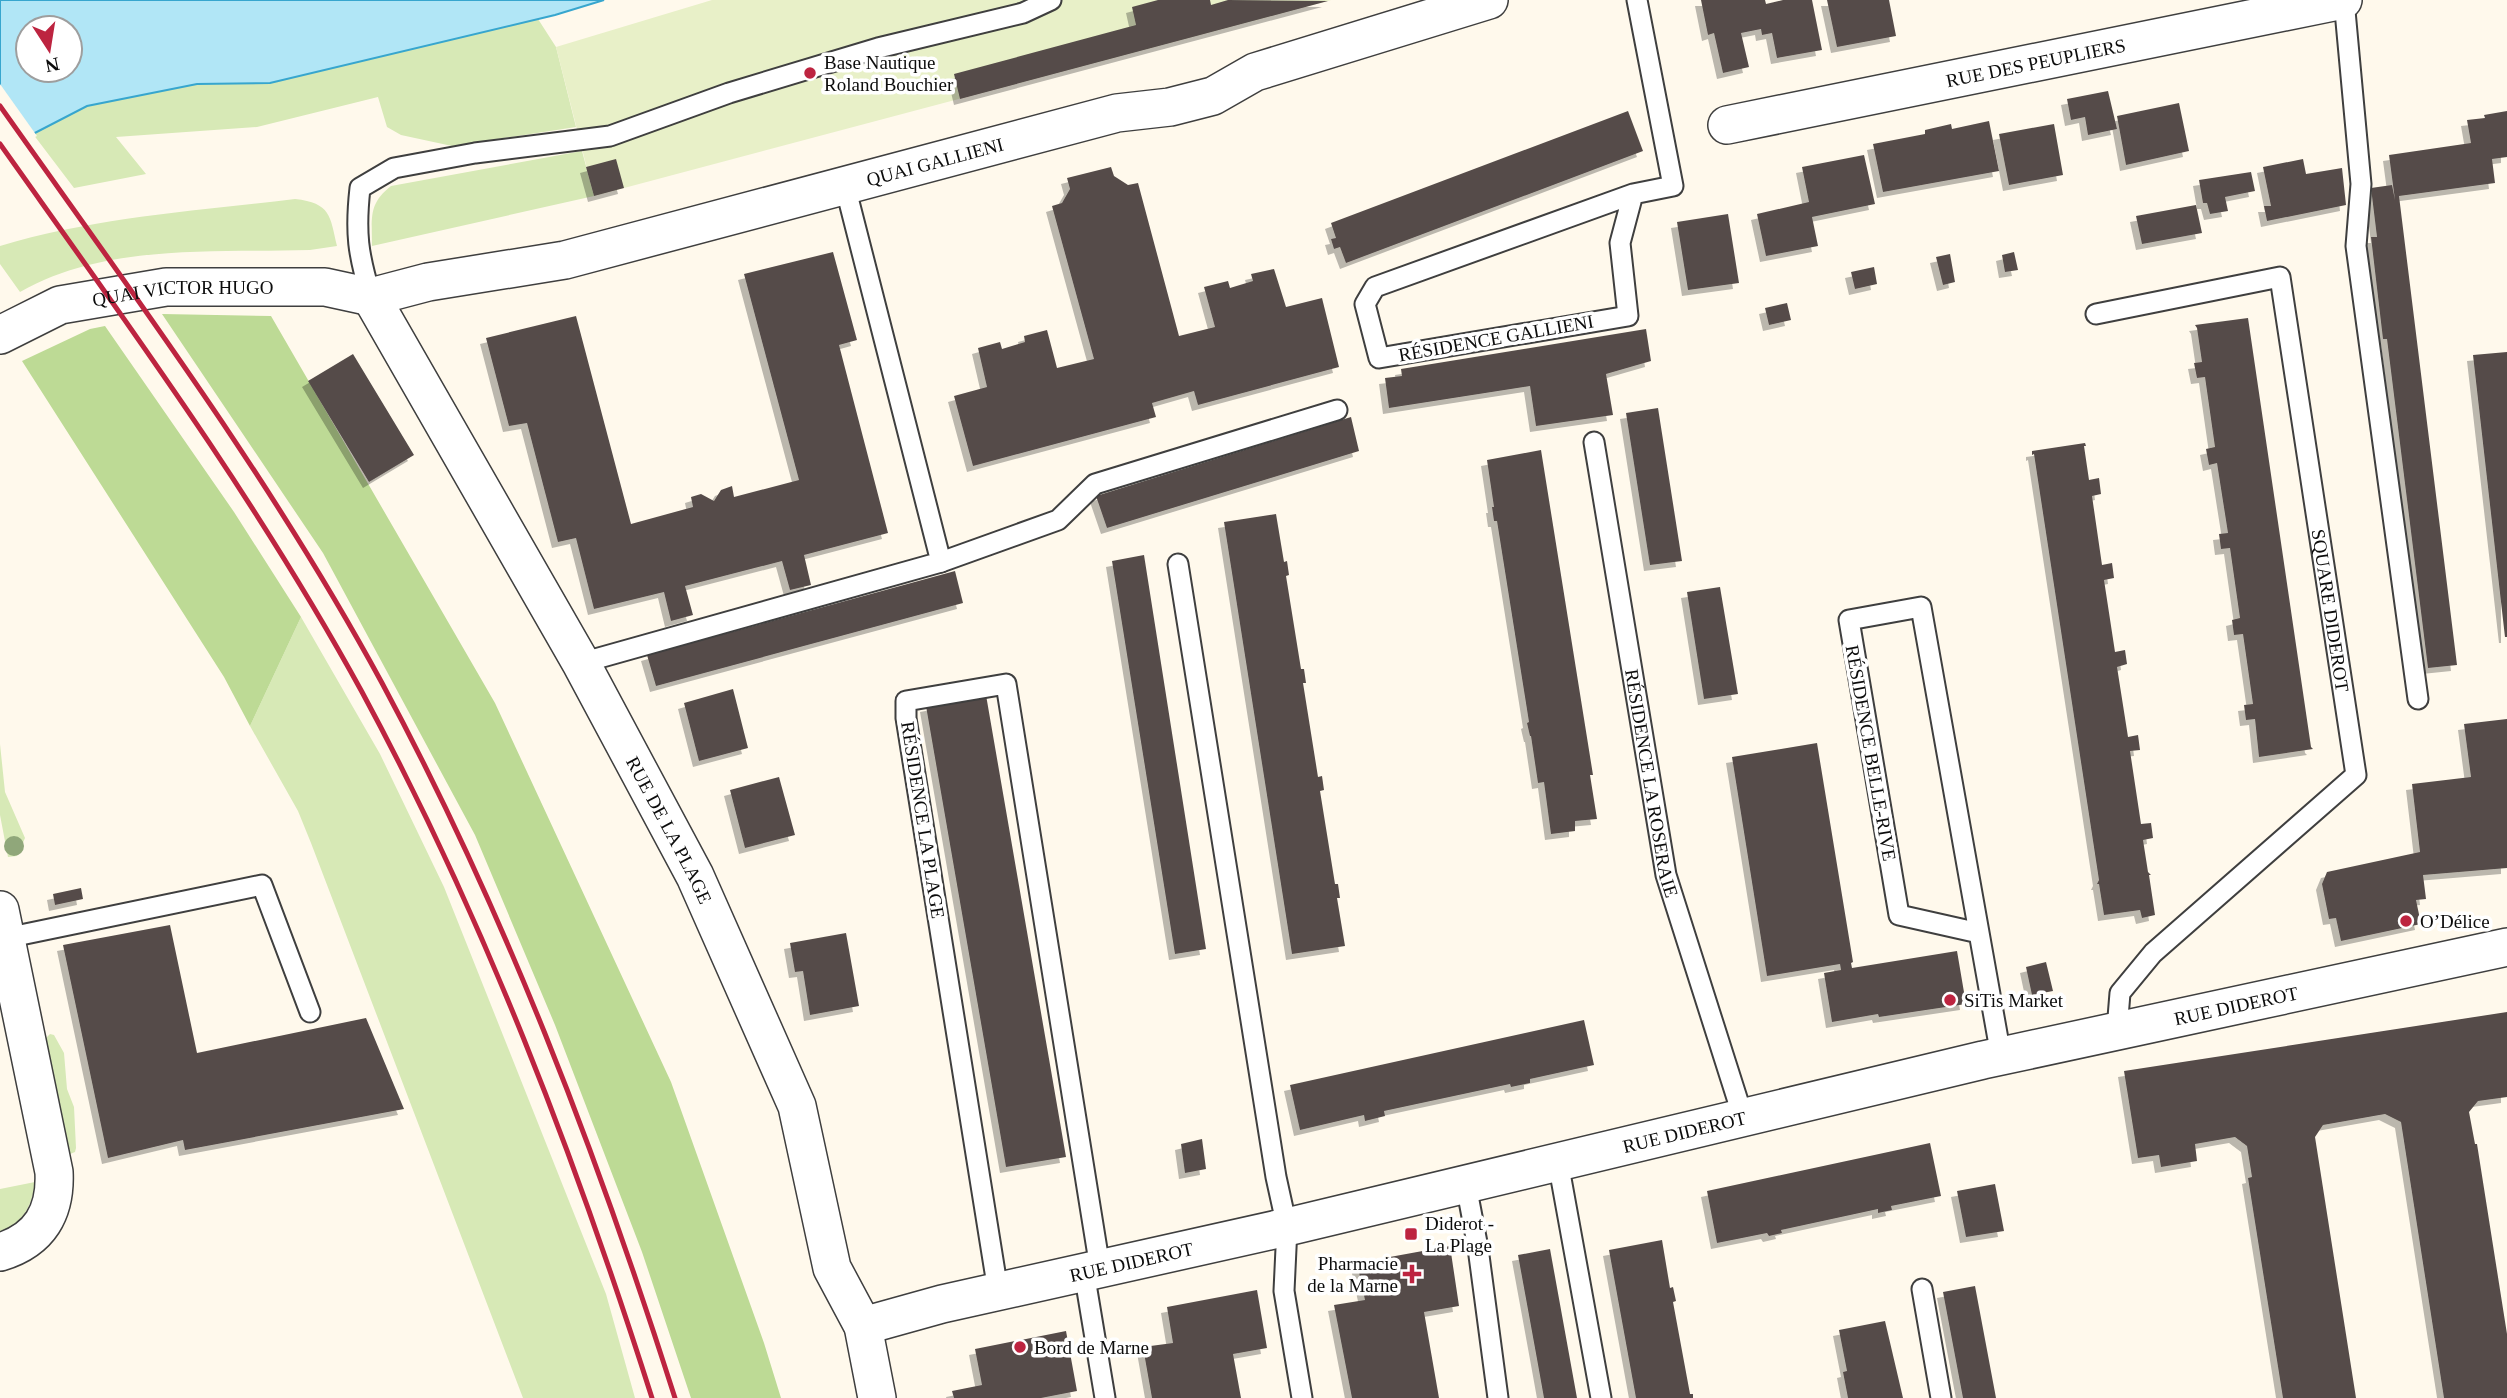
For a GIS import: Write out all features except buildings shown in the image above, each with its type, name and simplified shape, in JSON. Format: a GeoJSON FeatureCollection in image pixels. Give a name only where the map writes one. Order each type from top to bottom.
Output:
{"type":"FeatureCollection","features":[{"type":"Feature","properties":{"kind":"street","name":"QUAI GALLIENI"},"geometry":{"type":"LineString","coordinates":[[371,297],[428,282],[565,260],[1117,113],[1170,107],[1213,96],[1255,72],[1489,0]]}},
{"type":"Feature","properties":{"kind":"street","name":"RUE DES PEUPLIERS"},"geometry":{"type":"LineString","coordinates":[[1727,125],[2344,0]]}},
{"type":"Feature","properties":{"kind":"street","name":"QUAI VICTOR HUGO"},"geometry":{"type":"LineString","coordinates":[[0,335],[60,305],[166,286],[326,287],[371,297]]}},
{"type":"Feature","properties":{"kind":"street","name":"RUE DE LA PLAGE"},"geometry":{"type":"LineString","coordinates":[[371,297],[581,663],[695,876],[797,1106],[832,1268],[863,1326],[877,1398]]}},
{"type":"Feature","properties":{"kind":"street"},"geometry":{"type":"LineString","coordinates":[[0,1252],[32,1237],[49,1214],[55,1191],[54,1172],[3,924]]}},
{"type":"Feature","properties":{"kind":"street","name":"RUE DIDEROT"},"geometry":{"type":"LineString","coordinates":[[863,1326],[998,1291],[1287,1227],[2001,1056],[2507,947]]}},
{"type":"Feature","properties":{"kind":"lane"},"geometry":{"type":"LineString","coordinates":[[371,297],[360,261],[356,224],[360,188],[394,168],[475,153],[610,136],[729,93],[878,48],[1023,13],[1051,0]]}},
{"type":"Feature","properties":{"kind":"lane","name":"RÉSIDENCE GALLIENI"},"geometry":{"type":"LineString","coordinates":[[1633,194],[1620,243],[1629,316],[1379,358],[1365,304],[1375,287],[1633,194],[1673,186],[1637,0]]}},
{"type":"Feature","properties":{"kind":"lane"},"geometry":{"type":"LineString","coordinates":[[2344,0],[2361,184],[2356,246],[2418,699]]}},
{"type":"Feature","properties":{"kind":"lane"},"geometry":{"type":"LineString","coordinates":[[845,186],[941,562]]}},
{"type":"Feature","properties":{"kind":"lane","name":"SQUARE DIDEROT"},"geometry":{"type":"LineString","coordinates":[[2096,314],[2280,277],[2356,775],[2153,953],[2120,993],[2117,1030]]}},
{"type":"Feature","properties":{"kind":"lane"},"geometry":{"type":"LineString","coordinates":[[581,663],[941,562],[1058,520],[1095,484],[1336,410]]}},
{"type":"Feature","properties":{"kind":"lane","name":"RÉSIDENCE LA ROSERAIE"},"geometry":{"type":"LineString","coordinates":[[1594,442],[1666,875],[1743,1117]]}},
{"type":"Feature","properties":{"kind":"lane"},"geometry":{"type":"LineString","coordinates":[[1178,564],[1276,1177],[1287,1227],[1284,1291],[1302,1398]]}},
{"type":"Feature","properties":{"kind":"lane","name":"RÉSIDENCE BELLE-RIVE"},"geometry":{"type":"LineString","coordinates":[[1979,933],[1899,915],[1849,620],[1922,607],[2001,1056]]}},
{"type":"Feature","properties":{"kind":"lane","name":"RÉSIDENCE LA PLAGE"},"geometry":{"type":"LineString","coordinates":[[998,1291],[906,718],[906,702],[1006,684],[1092,1270]]}},
{"type":"Feature","properties":{"kind":"lane"},"geometry":{"type":"LineString","coordinates":[[3,924],[262,885],[310,1012]]}},
{"type":"Feature","properties":{"kind":"lane"},"geometry":{"type":"LineString","coordinates":[[1558,1162],[1601,1398]]}},
{"type":"Feature","properties":{"kind":"lane"},"geometry":{"type":"LineString","coordinates":[[1466,1185],[1478,1248],[1498,1398]]}},
{"type":"Feature","properties":{"kind":"lane"},"geometry":{"type":"LineString","coordinates":[[1092,1270],[1105,1398]]}},
{"type":"Feature","properties":{"kind":"lane"},"geometry":{"type":"LineString","coordinates":[[1922,1289],[1941,1398]]}},
{"type":"Feature","properties":{"kind":"green space","name":"Base Nautique Roland Bouchier"},"geometry":{"type":"Polygon","coordinates":[[[712,0],[1331,0],[594,196],[556,47],[712,0]]]}},
{"type":"Feature","properties":{"kind":"green space"},"geometry":{"type":"Polygon","coordinates":[[[538,19],[556,47],[576,127],[452,146],[401,135],[387,127],[378,97],[257,127],[116,137],[146,174],[74,188],[33,134],[87,106],[197,84],[270,83],[538,19]]]}},
{"type":"Feature","properties":{"kind":"green space"},"geometry":{"type":"Polygon","coordinates":[[[582,151],[594,196],[372,246],[373,212],[378,199],[391,186],[582,151]]]}},
{"type":"Feature","properties":{"kind":"green space"},"geometry":{"type":"Polygon","coordinates":[[[295,199],[316,204],[327,213],[337,246],[310,250],[199,252],[124,258],[53,276],[20,292],[0,264],[0,246],[36,236],[147,216],[295,199]]]}},
{"type":"Feature","properties":{"kind":"green space"},"geometry":{"type":"Polygon","coordinates":[[[162,314],[271,316],[495,703],[671,1082],[781,1398],[691,1398],[642,1252],[555,1025],[475,835],[323,553],[162,314]]]}},
{"type":"Feature","properties":{"kind":"green space"},"geometry":{"type":"Polygon","coordinates":[[[105,326],[234,512],[301,617],[250,726],[224,677],[22,361],[90,329],[105,326]]]}},
{"type":"Feature","properties":{"kind":"green space"},"geometry":{"type":"Polygon","coordinates":[[[301,617],[380,754],[444,887],[606,1294],[635,1398],[523,1398],[298,811],[250,726],[301,617]]]}},
{"type":"Feature","properties":{"kind":"green space"},"geometry":{"type":"Polygon","coordinates":[[[0,744],[5,792],[25,838],[17,856],[8,857],[0,815],[0,744]]]}},
{"type":"Feature","properties":{"kind":"green space"},"geometry":{"type":"Polygon","coordinates":[[[50,1034],[54,1035],[64,1053],[67,1089],[74,1107],[76,1148],[75,1152],[70,1154],[46,1038],[50,1034]]]}},
{"type":"Feature","properties":{"kind":"green space"},"geometry":{"type":"Polygon","coordinates":[[[35,1182],[32,1199],[25,1213],[15,1224],[0,1233],[0,1189],[35,1182]]]}},
{"type":"Feature","properties":{"kind":"water"},"geometry":{"type":"Polygon","coordinates":[[[0,0],[604,0],[555,15],[270,83],[197,84],[87,106],[0,151],[0,0]]]}},
{"type":"Feature","properties":{"kind":"pier"},"geometry":{"type":"Polygon","coordinates":[[[0,84],[37,136],[0,155],[0,84]]]}},
{"type":"Feature","properties":{"kind":"railway"},"geometry":{"type":"LineString","coordinates":[[0,106],[248,461],[295,534],[382,683],[468,856],[545,1034],[613,1215],[675,1398]]}},
{"type":"Feature","properties":{"kind":"railway"},"geometry":{"type":"LineString","coordinates":[[0,144],[143,345],[235,481],[322,621],[362,692],[448,863],[524,1038],[591,1217],[652,1398]]}},
{"type":"Feature","properties":{"kind":"place","name":"Base Nautique Roland Bouchier"},"geometry":{"type":"Point","coordinates":[810,73]}},
{"type":"Feature","properties":{"kind":"place","name":"O’Délice"},"geometry":{"type":"Point","coordinates":[2406,921]}},
{"type":"Feature","properties":{"kind":"place","name":"SiTis Market"},"geometry":{"type":"Point","coordinates":[1950,1000]}},
{"type":"Feature","properties":{"kind":"place","name":"Diderot - La Plage"},"geometry":{"type":"Point","coordinates":[1411,1234]}},
{"type":"Feature","properties":{"kind":"place","name":"Pharmacie de la Marne"},"geometry":{"type":"Point","coordinates":[1412,1274]}},
{"type":"Feature","properties":{"kind":"place","name":"Bord de Marne"},"geometry":{"type":"Point","coordinates":[1020,1347]}}]}
